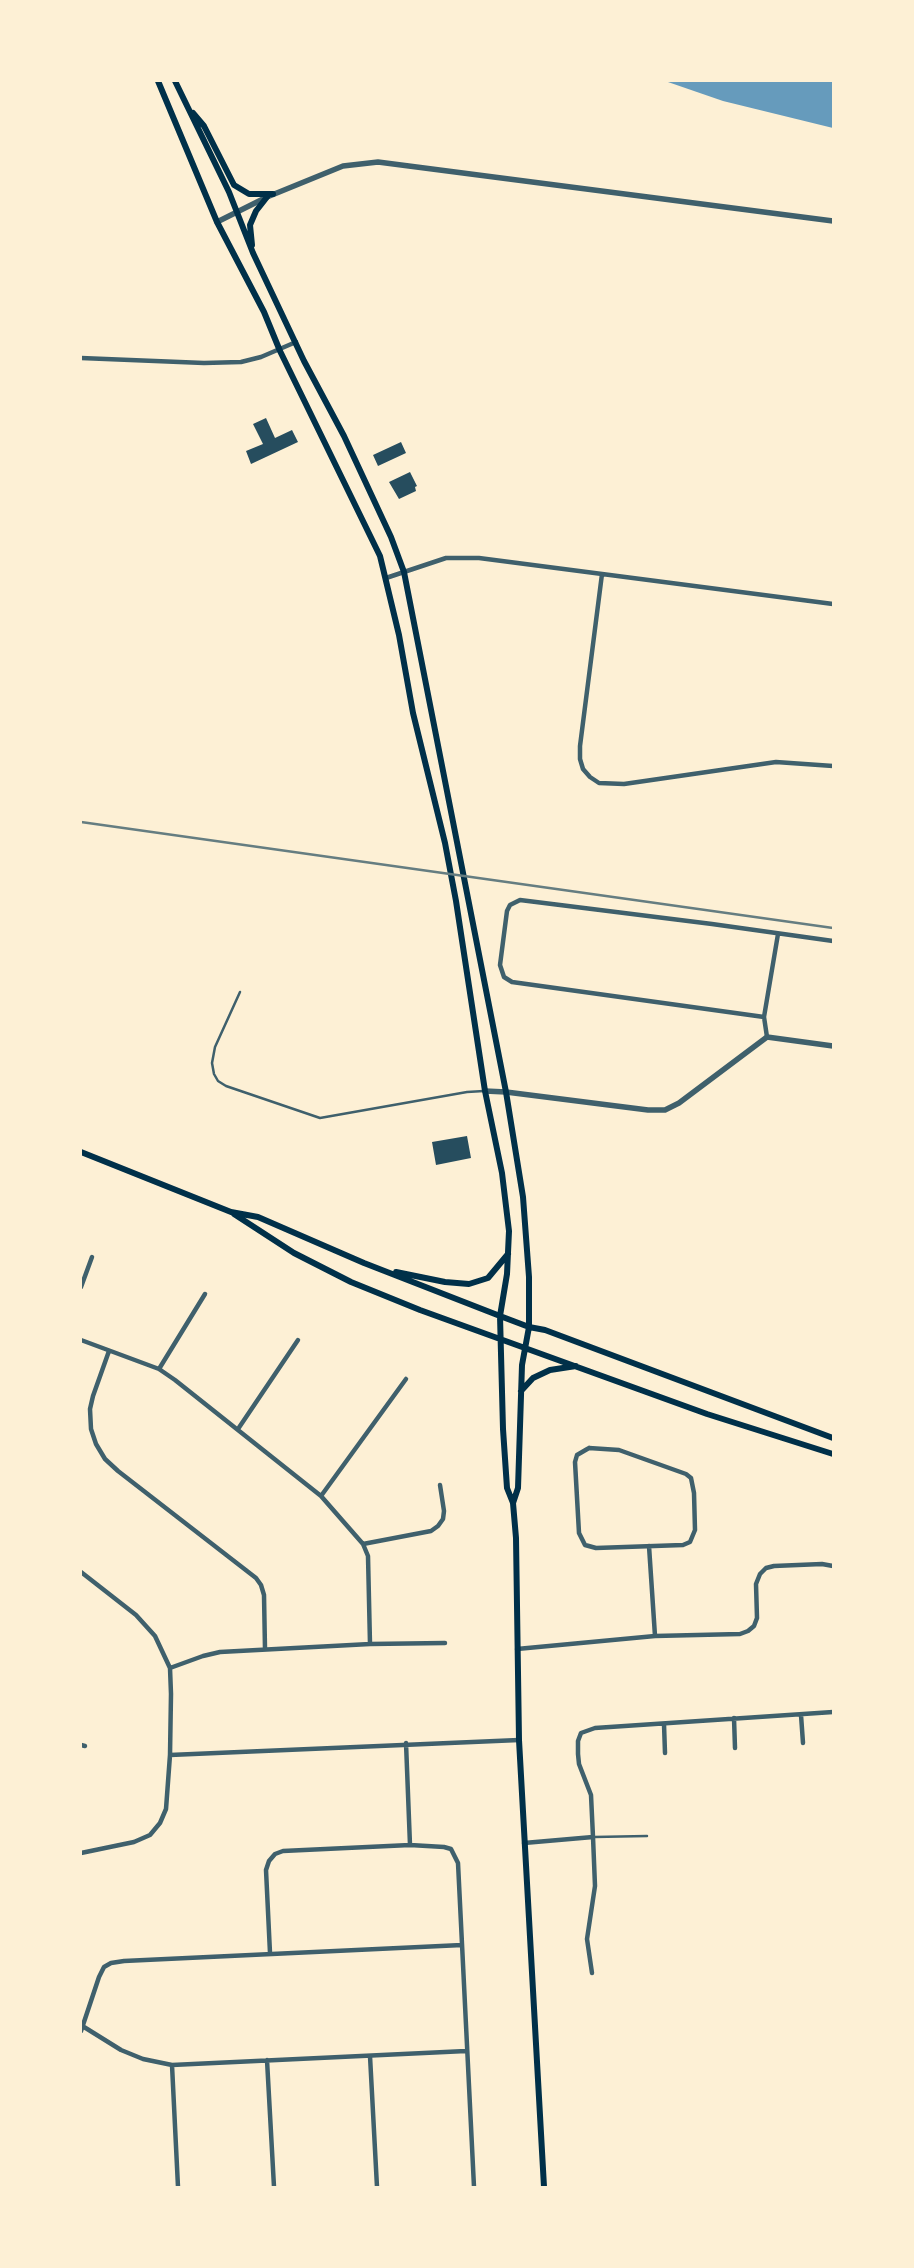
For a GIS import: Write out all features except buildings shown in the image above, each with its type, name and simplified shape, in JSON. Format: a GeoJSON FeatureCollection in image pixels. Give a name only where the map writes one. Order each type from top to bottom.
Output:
{"type":"FeatureCollection","features":[{"type":"Feature","properties":{"kind":"main road"},"geometry":{"type":"LineString","coordinates":[[158,81],[217,222],[264,312],[280,350],[380,556],[399,635],[413,713],[445,843],[456,901],[485,1091],[508,1210],[508,1253],[500,1316],[504,1449],[507,1488],[513,1503],[516,1538],[517,1649],[524,1843],[544,2187]]}},
{"type":"Feature","properties":{"kind":"main road"},"geometry":{"type":"LineString","coordinates":[[175,81],[229,192],[253,253],[344,436],[391,537],[404,572],[506,1092],[526,1229],[529,1327],[521,1391],[518,1488],[513,1503]]}},
{"type":"Feature","properties":{"kind":"main road"},"geometry":{"type":"LineString","coordinates":[[187,106],[204,126],[234,185],[249,194],[270,196]]}},
{"type":"Feature","properties":{"kind":"main road"},"geometry":{"type":"LineString","coordinates":[[253,253],[250,224],[256,211],[270,196]]}},
{"type":"Feature","properties":{"kind":"main road"},"geometry":{"type":"LineString","coordinates":[[81,1152],[231,1212],[258,1218],[364,1263],[500,1316],[529,1327],[545,1330],[833,1438]]}},
{"type":"Feature","properties":{"kind":"main road"},"geometry":{"type":"LineString","coordinates":[[231,1212],[294,1253],[351,1282],[706,1414],[833,1454]]}},
{"type":"Feature","properties":{"kind":"main road"},"geometry":{"type":"LineString","coordinates":[[364,1263],[417,1277],[469,1284],[488,1278],[508,1253]]}},
{"type":"Feature","properties":{"kind":"main road"},"geometry":{"type":"LineString","coordinates":[[521,1391],[533,1378],[550,1370],[577,1366]]}},
{"type":"Feature","properties":{"kind":"street"},"geometry":{"type":"LineString","coordinates":[[217,222],[270,196],[343,166],[378,162],[833,221]]}},
{"type":"Feature","properties":{"kind":"street"},"geometry":{"type":"LineString","coordinates":[[81,358],[228,363],[254,359],[296,342]]}},
{"type":"Feature","properties":{"kind":"street"},"geometry":{"type":"LineString","coordinates":[[386,578],[446,558],[462,557],[833,604]]}},
{"type":"Feature","properties":{"kind":"street"},"geometry":{"type":"LineString","coordinates":[[602,574],[580,746],[580,759],[583,768],[590,778],[599,783],[624,784],[776,762],[833,766]]}},
{"type":"Feature","properties":{"kind":"street"},"geometry":{"type":"LineString","coordinates":[[764,1017],[512,982],[504,977],[500,965],[507,910],[510,905],[520,900],[833,941]]}},
{"type":"Feature","properties":{"kind":"street"},"geometry":{"type":"LineString","coordinates":[[767,1037],[764,1017],[778,934]]}},
{"type":"Feature","properties":{"kind":"street"},"geometry":{"type":"LineString","coordinates":[[485,1091],[648,1110],[665,1110],[679,1103],[767,1037],[833,1046]]}},
{"type":"Feature","properties":{"kind":"street"},"geometry":{"type":"LineString","coordinates":[[81,1287],[92,1257]]}},
{"type":"Feature","properties":{"kind":"street"},"geometry":{"type":"LineString","coordinates":[[159,1370],[205,1294]]}},
{"type":"Feature","properties":{"kind":"street"},"geometry":{"type":"LineString","coordinates":[[81,1340],[159,1370],[238,1429],[321,1496],[363,1544],[368,1556],[370,1644]]}},
{"type":"Feature","properties":{"kind":"street"},"geometry":{"type":"LineString","coordinates":[[238,1429],[298,1340]]}},
{"type":"Feature","properties":{"kind":"street"},"geometry":{"type":"LineString","coordinates":[[109,1351],[90,1409],[91,1428],[96,1444],[105,1459],[118,1471],[256,1578],[262,1585],[264,1595],[265,1649]]}},
{"type":"Feature","properties":{"kind":"street"},"geometry":{"type":"LineString","coordinates":[[321,1496],[406,1379]]}},
{"type":"Feature","properties":{"kind":"street"},"geometry":{"type":"LineString","coordinates":[[589,1448],[619,1450],[686,1474],[691,1478],[694,1493],[694,1537],[684,1545],[649,1546],[590,1548],[581,1540],[575,1462],[582,1451],[589,1448]]}},
{"type":"Feature","properties":{"kind":"street"},"geometry":{"type":"LineString","coordinates":[[363,1544],[431,1531],[438,1526],[443,1519],[444,1511],[440,1485]]}},
{"type":"Feature","properties":{"kind":"street"},"geometry":{"type":"LineString","coordinates":[[649,1546],[655,1636]]}},
{"type":"Feature","properties":{"kind":"street"},"geometry":{"type":"LineString","coordinates":[[517,1649],[655,1636],[740,1634],[754,1626],[757,1618],[756,1584],[760,1574],[766,1568],[833,1566]]}},
{"type":"Feature","properties":{"kind":"street"},"geometry":{"type":"LineString","coordinates":[[81,1572],[136,1615],[155,1636],[170,1668],[170,1755],[166,1809],[160,1823],[150,1835],[134,1842],[81,1853]]}},
{"type":"Feature","properties":{"kind":"street"},"geometry":{"type":"LineString","coordinates":[[170,1668],[211,1654],[265,1649],[445,1643]]}},
{"type":"Feature","properties":{"kind":"street"},"geometry":{"type":"LineString","coordinates":[[592,1973],[587,1939],[595,1886],[593,1837],[591,1795],[579,1764],[578,1740],[581,1733],[595,1728],[833,1712]]}},
{"type":"Feature","properties":{"kind":"street"},"geometry":{"type":"LineString","coordinates":[[802,1715],[803,1743]]}},
{"type":"Feature","properties":{"kind":"street"},"geometry":{"type":"LineString","coordinates":[[734,1718],[735,1748]]}},
{"type":"Feature","properties":{"kind":"street"},"geometry":{"type":"LineString","coordinates":[[664,1724],[665,1753]]}},
{"type":"Feature","properties":{"kind":"street"},"geometry":{"type":"LineString","coordinates":[[170,1755],[406,1743],[520,1740]]}},
{"type":"Feature","properties":{"kind":"street"},"geometry":{"type":"LineString","coordinates":[[406,1743],[410,1845]]}},
{"type":"Feature","properties":{"kind":"street"},"geometry":{"type":"LineString","coordinates":[[524,1843],[593,1837]]}},
{"type":"Feature","properties":{"kind":"street"},"geometry":{"type":"LineString","coordinates":[[270,1953],[266,1870],[269,1861],[275,1854],[410,1845],[450,1849],[458,1862],[474,2187]]}},
{"type":"Feature","properties":{"kind":"street"},"geometry":{"type":"LineString","coordinates":[[462,1945],[270,1953],[111,1963],[104,1967],[99,1977],[82,2029],[142,2059],[172,2065],[466,2051]]}},
{"type":"Feature","properties":{"kind":"street"},"geometry":{"type":"LineString","coordinates":[[370,2056],[377,2187]]}},
{"type":"Feature","properties":{"kind":"street"},"geometry":{"type":"LineString","coordinates":[[267,2060],[274,2187]]}},
{"type":"Feature","properties":{"kind":"street"},"geometry":{"type":"LineString","coordinates":[[172,2065],[178,2187]]}},
{"type":"Feature","properties":{"kind":"lane"},"geometry":{"type":"LineString","coordinates":[[240,992],[215,1048],[212,1063],[214,1074],[218,1081],[226,1086],[320,1118],[332,1118],[467,1092],[485,1091]]}},
{"type":"Feature","properties":{"kind":"lane"},"geometry":{"type":"LineString","coordinates":[[593,1837],[647,1836]]}},
{"type":"Feature","properties":{"kind":"water"},"geometry":{"type":"Polygon","coordinates":[[[665,81],[833,81],[833,128],[723,101],[665,81]]]}},
{"type":"Feature","properties":{"kind":"railway"},"geometry":{"type":"LineString","coordinates":[[81,822],[833,928]]}}]}
